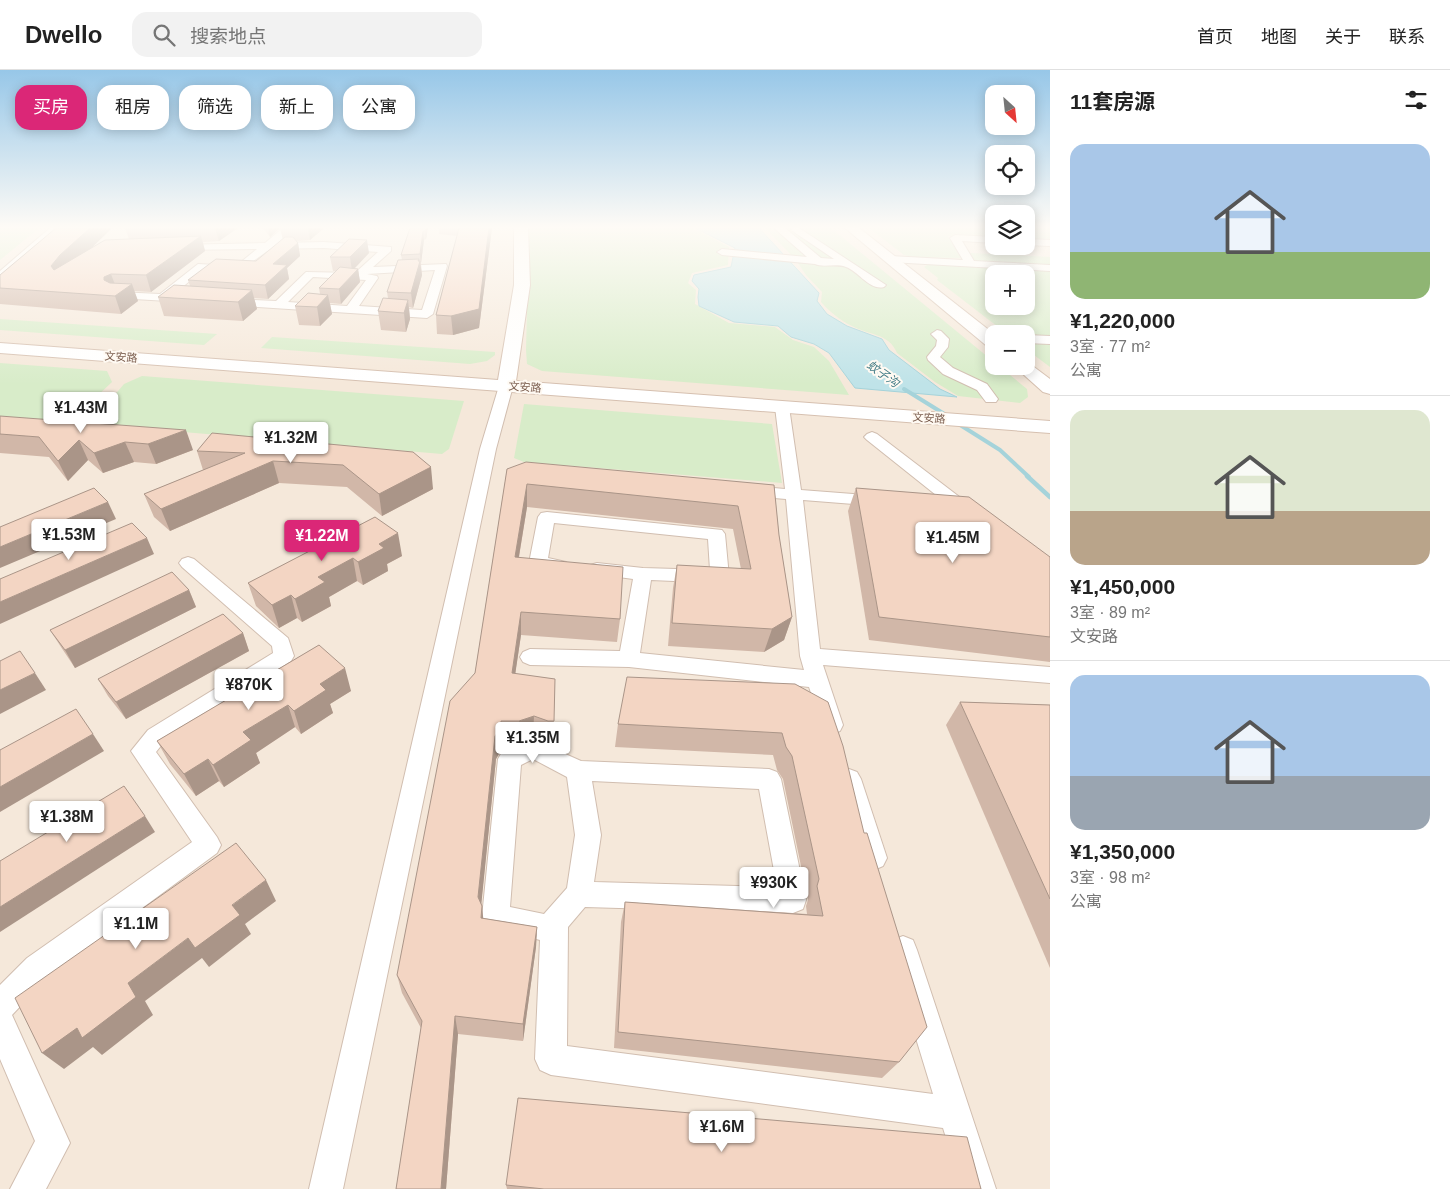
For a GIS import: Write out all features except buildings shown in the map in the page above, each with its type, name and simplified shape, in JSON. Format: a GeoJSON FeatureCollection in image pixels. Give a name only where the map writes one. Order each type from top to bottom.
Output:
{"type":"FeatureCollection","features":[{"type":"Feature","properties":{"kind":"main road"},"geometry":{"type":"LineString","coordinates":[[506,386],[522,280]]}},
{"type":"Feature","properties":{"kind":"main road"},"geometry":{"type":"LineString","coordinates":[[917,280],[985,334]]}},
{"type":"Feature","properties":{"kind":"main road","name":"文安路"},"geometry":{"type":"LineString","coordinates":[[0,348],[1050,427]]}},
{"type":"Feature","properties":{"kind":"main road"},"geometry":{"type":"LineString","coordinates":[[1034,375],[1050,388]]}},
{"type":"Feature","properties":{"kind":"street"},"geometry":{"type":"LineString","coordinates":[[162,298],[184,280]]}},
{"type":"Feature","properties":{"kind":"street"},"geometry":{"type":"LineString","coordinates":[[279,305],[304,280]]}},
{"type":"Feature","properties":{"kind":"street"},"geometry":{"type":"LineString","coordinates":[[351,309],[371,280]]}},
{"type":"Feature","properties":{"kind":"street"},"geometry":{"type":"LineString","coordinates":[[220,302],[427,314],[438,280]]}},
{"type":"Feature","properties":{"kind":"street"},"geometry":{"type":"LineString","coordinates":[[874,280],[880,284]]}},
{"type":"Feature","properties":{"kind":"street"},"geometry":{"type":"LineString","coordinates":[[117,295],[201,300]]}},
{"type":"Feature","properties":{"kind":"street"},"geometry":{"type":"LineString","coordinates":[[1035,339],[1050,340]]}},
{"type":"Feature","properties":{"kind":"street"},"geometry":{"type":"LineString","coordinates":[[930,342],[948,371],[982,387],[991,399]]}},
{"type":"Feature","properties":{"kind":"street"},"geometry":{"type":"LineString","coordinates":[[326,1189],[488,450],[506,386]]}},
{"type":"Feature","properties":{"kind":"street"},"geometry":{"type":"LineString","coordinates":[[782,407],[794,496],[810,656],[880,877]]}},
{"type":"Feature","properties":{"kind":"street"},"geometry":{"type":"LineString","coordinates":[[872,437],[975,518]]}},
{"type":"Feature","properties":{"kind":"street"},"geometry":{"type":"LineString","coordinates":[[736,490],[794,496],[892,502]]}},
{"type":"Feature","properties":{"kind":"street"},"geometry":{"type":"LineString","coordinates":[[931,504],[960,506]]}},
{"type":"Feature","properties":{"kind":"street"},"geometry":{"type":"LineString","coordinates":[[547,517],[716,534],[720,577],[643,574],[538,563],[547,517]]}},
{"type":"Feature","properties":{"kind":"street"},"geometry":{"type":"LineString","coordinates":[[0,1006],[37,968],[208,845],[143,751],[156,736],[284,656],[281,643],[188,563]]}},
{"type":"Feature","properties":{"kind":"street"},"geometry":{"type":"LineString","coordinates":[[629,659],[643,574]]}},
{"type":"Feature","properties":{"kind":"street"},"geometry":{"type":"LineString","coordinates":[[810,656],[1050,675]]}},
{"type":"Feature","properties":{"kind":"street"},"geometry":{"type":"LineString","coordinates":[[530,657],[629,659],[818,680]]}},
{"type":"Feature","properties":{"kind":"street"},"geometry":{"type":"LineString","coordinates":[[554,930],[496,917],[510,759],[534,749],[578,771],[769,779],[793,900],[579,894]]}},
{"type":"Feature","properties":{"kind":"street"},"geometry":{"type":"LineString","coordinates":[[578,771],[588,835],[579,894],[554,922],[551,1059],[955,1113]]}},
{"type":"Feature","properties":{"kind":"street"},"geometry":{"type":"LineString","coordinates":[[895,924],[979,1189]]}},
{"type":"Feature","properties":{"kind":"street"},"geometry":{"type":"LineString","coordinates":[[0,1024],[53,1143],[27,1189]]}},
{"type":"Feature","properties":{"kind":"shaded area"},"geometry":{"type":"Polygon","coordinates":[[[0,280],[985,280],[985,315],[1035,315],[1035,280],[1050,280],[1050,1189],[0,1189],[0,280]]]}},
{"type":"Feature","properties":{"kind":"green space"},"geometry":{"type":"Polygon","coordinates":[[[528,280],[689,280],[688,283],[696,290],[695,304],[729,323],[775,327],[793,340],[814,347],[829,361],[849,395],[542,371],[527,364],[528,280]]]}},
{"type":"Feature","properties":{"kind":"green space"},"geometry":{"type":"Polygon","coordinates":[[[811,280],[895,280],[985,355],[985,375],[1010,375],[1027,389],[1028,397],[1020,403],[958,396],[935,382],[897,353],[889,342],[878,335],[848,324],[821,302],[822,292],[811,280]]]}},
{"type":"Feature","properties":{"kind":"green space"},"geometry":{"type":"Polygon","coordinates":[[[937,280],[985,280],[985,315],[1035,315],[1035,280],[1050,280],[1050,336],[1035,335],[1035,325],[996,325],[937,280]]]}},
{"type":"Feature","properties":{"kind":"green space"},"geometry":{"type":"Polygon","coordinates":[[[0,319],[217,334],[204,345],[0,330],[0,319]]]}},
{"type":"Feature","properties":{"kind":"green space"},"geometry":{"type":"Polygon","coordinates":[[[272,337],[495,352],[495,355],[487,361],[470,364],[261,348],[272,337]]]}},
{"type":"Feature","properties":{"kind":"green space"},"geometry":{"type":"Polygon","coordinates":[[[1035,342],[1050,343],[1050,367],[1035,356],[1035,342]]]}},
{"type":"Feature","properties":{"kind":"green space"},"geometry":{"type":"Polygon","coordinates":[[[0,363],[107,371],[112,382],[62,429],[0,426],[0,363]]]}},
{"type":"Feature","properties":{"kind":"green space"},"geometry":{"type":"Polygon","coordinates":[[[142,376],[464,401],[449,449],[442,454],[90,424],[124,384],[142,376]]]}},
{"type":"Feature","properties":{"kind":"green space"},"geometry":{"type":"Polygon","coordinates":[[[524,404],[772,424],[782,483],[524,462],[514,458],[524,404]]]}},
{"type":"Feature","properties":{"kind":"water"},"geometry":{"type":"Polygon","coordinates":[[[807,280],[819,293],[817,301],[827,314],[847,326],[882,339],[889,350],[940,389],[957,397],[855,388],[829,353],[814,344],[791,337],[778,326],[734,322],[699,306],[699,289],[692,281],[807,280]]]}},
{"type":"Feature","properties":{"kind":"waterway","name":"蚊子沟"},"geometry":{"type":"LineString","coordinates":[[904,389],[946,415]]}},
{"type":"Feature","properties":{"kind":"waterway","name":"蚊子沟"},"geometry":{"type":"LineString","coordinates":[[957,423],[1000,450],[1029,477]]}},
{"type":"Feature","properties":{"kind":"waterway","name":"蚊子沟"},"geometry":{"type":"LineString","coordinates":[[1027,476],[1050,497]]}}]}
